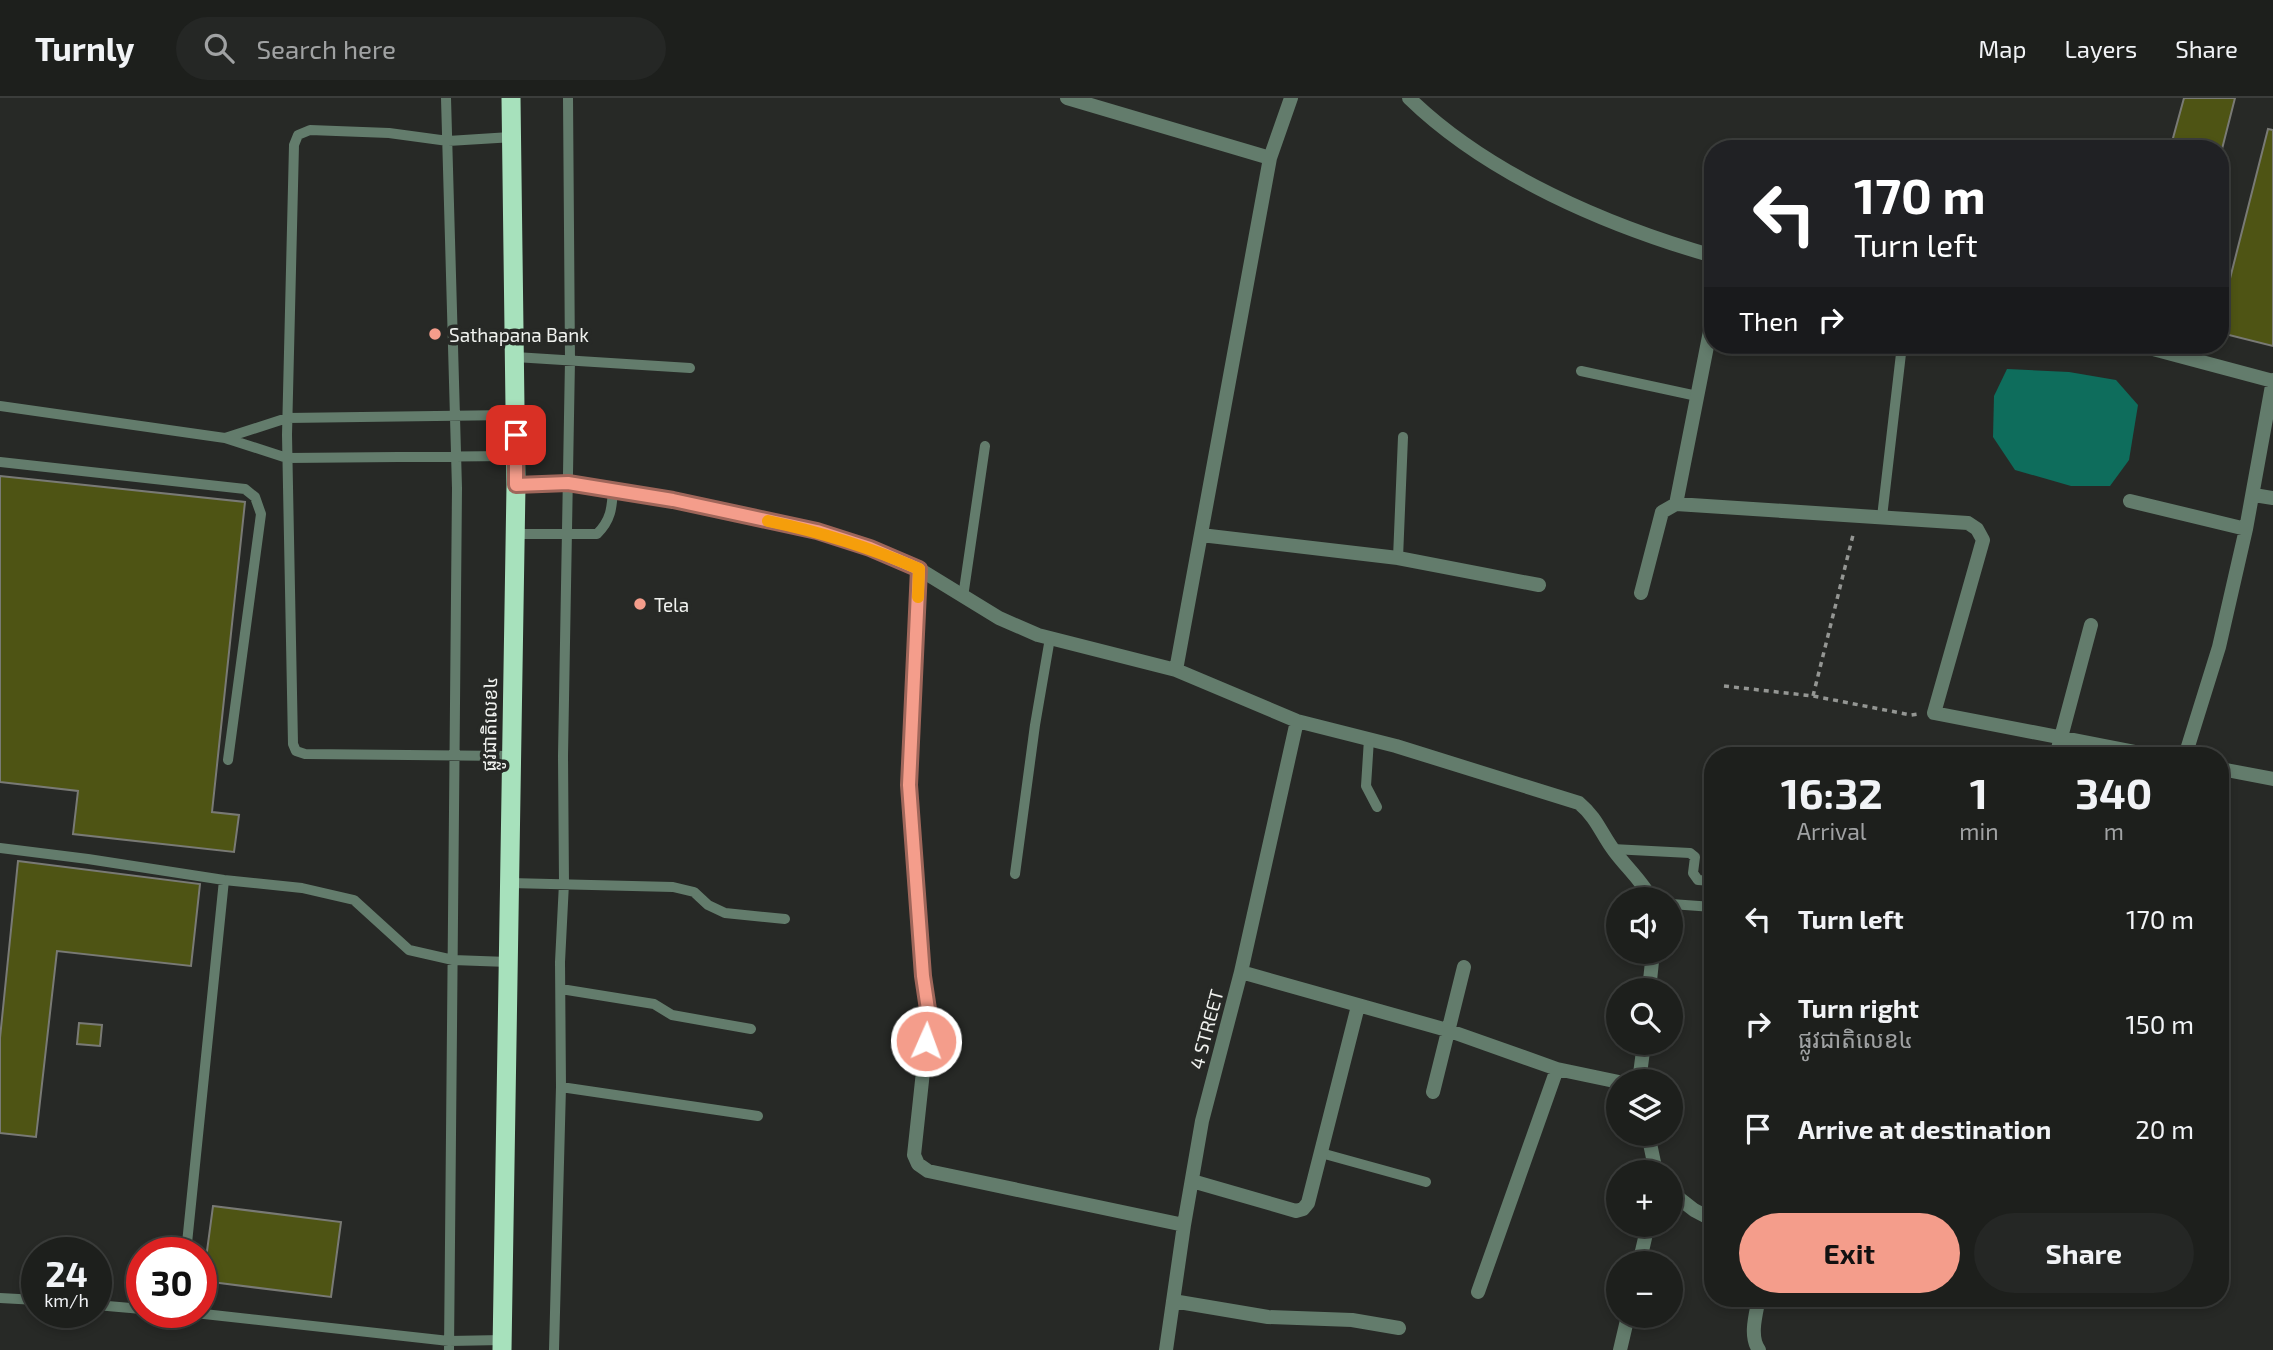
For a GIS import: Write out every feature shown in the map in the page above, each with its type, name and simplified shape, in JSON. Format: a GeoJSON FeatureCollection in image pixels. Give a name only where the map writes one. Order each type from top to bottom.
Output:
{"type":"FeatureCollection","features":[{"type":"Feature","properties":{"kind":"highway","name":"ផ្លូវជាតិលេខ៤"},"geometry":{"type":"LineString","coordinates":[[502,1345],[516,485],[511,98]]}},
{"type":"Feature","properties":{"kind":"street"},"geometry":{"type":"LineString","coordinates":[[1067,98],[1270,158]]}},
{"type":"Feature","properties":{"kind":"street"},"geometry":{"type":"LineString","coordinates":[[1176,670],[1270,158],[1291,98]]}},
{"type":"Feature","properties":{"kind":"street"},"geometry":{"type":"LineString","coordinates":[[1409,98],[1483,158],[1580,208],[1668,243],[1704,253]]}},
{"type":"Feature","properties":{"kind":"street"},"geometry":{"type":"LineString","coordinates":[[1676,504],[1705,354]]}},
{"type":"Feature","properties":{"kind":"street"},"geometry":{"type":"LineString","coordinates":[[2173,354],[2273,380],[2254,495],[2219,647],[2188,747]]}},
{"type":"Feature","properties":{"kind":"street"},"geometry":{"type":"LineString","coordinates":[[516,485],[568,483],[613,489],[817,531],[870,548],[919,569],[999,618],[1038,635],[1176,670],[1297,721],[1368,739],[1579,803],[1594,816],[1612,849],[1644,887]]}},
{"type":"Feature","properties":{"kind":"street"},"geometry":{"type":"LineString","coordinates":[[2254,495],[2273,498]]}},
{"type":"Feature","properties":{"kind":"street"},"geometry":{"type":"LineString","coordinates":[[2130,501],[2246,529]]}},
{"type":"Feature","properties":{"kind":"street"},"geometry":{"type":"LineString","coordinates":[[1641,593],[1661,512],[1676,504],[1968,523],[1977,529],[1983,540],[1934,713],[2108,747]]}},
{"type":"Feature","properties":{"kind":"street"},"geometry":{"type":"LineString","coordinates":[[1201,535],[1398,558],[1539,585]]}},
{"type":"Feature","properties":{"kind":"street"},"geometry":{"type":"LineString","coordinates":[[919,569],[909,785],[923,976],[929,1016],[914,1155],[918,1164],[928,1171],[1184,1226]]}},
{"type":"Feature","properties":{"kind":"street"},"geometry":{"type":"LineString","coordinates":[[2058,747],[2091,625]]}},
{"type":"Feature","properties":{"kind":"street","name":"4 STREET"},"geometry":{"type":"LineString","coordinates":[[1166,1350],[1202,1121],[1241,972],[1297,721]]}},
{"type":"Feature","properties":{"kind":"street"},"geometry":{"type":"LineString","coordinates":[[2229,771],[2273,779]]}},
{"type":"Feature","properties":{"kind":"street"},"geometry":{"type":"LineString","coordinates":[[1433,1092],[1464,967]]}},
{"type":"Feature","properties":{"kind":"street"},"geometry":{"type":"LineString","coordinates":[[1241,972],[1447,1031],[1557,1069],[1606,1079]]}},
{"type":"Feature","properties":{"kind":"street"},"geometry":{"type":"LineString","coordinates":[[1192,1181],[1296,1211],[1303,1209],[1308,1203],[1358,1006]]}},
{"type":"Feature","properties":{"kind":"street"},"geometry":{"type":"LineString","coordinates":[[1478,1292],[1557,1069]]}},
{"type":"Feature","properties":{"kind":"street"},"geometry":{"type":"LineString","coordinates":[[1683,1201],[1704,1215]]}},
{"type":"Feature","properties":{"kind":"street"},"geometry":{"type":"LineString","coordinates":[[1173,1301],[1268,1317],[1352,1320],[1399,1328]]}},
{"type":"Feature","properties":{"kind":"street"},"geometry":{"type":"LineString","coordinates":[[1758,1307],[1753,1335],[1759,1350]]}},
{"type":"Feature","properties":{"kind":"street"},"geometry":{"type":"LineString","coordinates":[[1620,1350],[1625,1328]]}},
{"type":"Feature","properties":{"kind":"lane"},"geometry":{"type":"LineString","coordinates":[[446,98],[456,458],[449,1345]]}},
{"type":"Feature","properties":{"kind":"lane"},"geometry":{"type":"LineString","coordinates":[[554,1350],[561,1087],[570,360],[568,98]]}},
{"type":"Feature","properties":{"kind":"lane"},"geometry":{"type":"LineString","coordinates":[[512,137],[448,141],[388,133],[310,130],[298,135],[294,145],[287,418],[293,744],[296,751],[305,754],[512,756]]}},
{"type":"Feature","properties":{"kind":"lane"},"geometry":{"type":"LineString","coordinates":[[1882,517],[1901,354]]}},
{"type":"Feature","properties":{"kind":"lane"},"geometry":{"type":"LineString","coordinates":[[515,357],[690,368]]}},
{"type":"Feature","properties":{"kind":"lane"},"geometry":{"type":"LineString","coordinates":[[1581,370],[1697,396]]}},
{"type":"Feature","properties":{"kind":"lane"},"geometry":{"type":"LineString","coordinates":[[0,406],[225,438],[287,458],[516,456]]}},
{"type":"Feature","properties":{"kind":"lane"},"geometry":{"type":"LineString","coordinates":[[225,438],[287,418],[515,415]]}},
{"type":"Feature","properties":{"kind":"lane"},"geometry":{"type":"LineString","coordinates":[[1398,558],[1403,437]]}},
{"type":"Feature","properties":{"kind":"lane"},"geometry":{"type":"LineString","coordinates":[[963,597],[985,446]]}},
{"type":"Feature","properties":{"kind":"lane"},"geometry":{"type":"LineString","coordinates":[[0,462],[245,489],[255,497],[261,514],[228,760]]}},
{"type":"Feature","properties":{"kind":"lane"},"geometry":{"type":"LineString","coordinates":[[515,534],[597,534],[608,524],[613,489]]}},
{"type":"Feature","properties":{"kind":"lane"},"geometry":{"type":"LineString","coordinates":[[1016,874],[1035,725],[1050,638]]}},
{"type":"Feature","properties":{"kind":"lane"},"geometry":{"type":"LineString","coordinates":[[1368,739],[1366,786],[1377,807]]}},
{"type":"Feature","properties":{"kind":"lane"},"geometry":{"type":"LineString","coordinates":[[0,848],[224,880],[302,888],[354,900],[409,950],[453,960],[508,962]]}},
{"type":"Feature","properties":{"kind":"lane"},"geometry":{"type":"LineString","coordinates":[[1612,849],[1690,853],[1695,858],[1693,873],[1698,880],[1704,880]]}},
{"type":"Feature","properties":{"kind":"lane"},"geometry":{"type":"LineString","coordinates":[[188,1237],[224,880]]}},
{"type":"Feature","properties":{"kind":"lane"},"geometry":{"type":"LineString","coordinates":[[510,883],[673,887],[694,892],[708,905],[725,913],[785,919]]}},
{"type":"Feature","properties":{"kind":"lane"},"geometry":{"type":"LineString","coordinates":[[1683,905],[1704,906]]}},
{"type":"Feature","properties":{"kind":"lane"},"geometry":{"type":"LineString","coordinates":[[561,989],[654,1004],[672,1015],[751,1029]]}},
{"type":"Feature","properties":{"kind":"lane"},"geometry":{"type":"LineString","coordinates":[[561,1087],[758,1116]]}},
{"type":"Feature","properties":{"kind":"lane"},"geometry":{"type":"LineString","coordinates":[[1321,1153],[1426,1182]]}},
{"type":"Feature","properties":{"kind":"lane"},"geometry":{"type":"LineString","coordinates":[[0,1298],[21,1299]]}},
{"type":"Feature","properties":{"kind":"lane"},"geometry":{"type":"LineString","coordinates":[[217,1316],[449,1345],[502,1345]]}},
{"type":"Feature","properties":{"kind":"path"},"geometry":{"type":"LineString","coordinates":[[1813,696],[1858,515]]}},
{"type":"Feature","properties":{"kind":"path"},"geometry":{"type":"LineString","coordinates":[[1724,686],[1813,696],[1911,715],[1934,713]]}},
{"type":"Feature","properties":{"kind":"shaded area"},"geometry":{"type":"Polygon","coordinates":[[[2007,369],[2069,372],[2116,380],[2138,405],[2129,460],[2110,486],[2071,486],[2015,470],[1993,437],[1994,396],[2007,369]]]}},
{"type":"Feature","properties":{"kind":"building"},"geometry":{"type":"Polygon","coordinates":[[[2184,98],[2235,98],[2224,140],[2172,140],[2184,98]]]}},
{"type":"Feature","properties":{"kind":"building"},"geometry":{"type":"Polygon","coordinates":[[[2268,129],[2273,130],[2273,346],[2229,335],[2229,283],[2268,129]]]}},
{"type":"Feature","properties":{"kind":"building"},"geometry":{"type":"Polygon","coordinates":[[[0,476],[245,502],[212,812],[239,815],[234,852],[73,834],[78,791],[0,782],[0,476]]]}},
{"type":"Feature","properties":{"kind":"building"},"geometry":{"type":"Polygon","coordinates":[[[18,861],[200,884],[191,966],[57,951],[36,1137],[0,1133],[0,1038],[18,861]]]}},
{"type":"Feature","properties":{"kind":"building"},"geometry":{"type":"Polygon","coordinates":[[[79,1023],[102,1025],[100,1046],[77,1044],[79,1023]]]}},
{"type":"Feature","properties":{"kind":"building"},"geometry":{"type":"Polygon","coordinates":[[[213,1206],[341,1222],[331,1297],[217,1283],[217,1237],[209,1237],[213,1206]]]}},
{"type":"Feature","properties":{"kind":"slow traffic"},"geometry":{"type":"LineString","coordinates":[[768,521],[817,531],[870,548],[919,569],[918,597]]}},
{"type":"Feature","properties":{"kind":"place","name":"Sathapana Bank"},"geometry":{"type":"Point","coordinates":[435,334]}},
{"type":"Feature","properties":{"kind":"place","name":"Tela"},"geometry":{"type":"Point","coordinates":[640,604]}},
{"type":"Feature","properties":{"kind":"route"},"geometry":{"type":"LineString","coordinates":[[516,435],[516,485],[568,483],[673,500],[817,531],[870,548],[919,569],[909,785],[923,976],[929,1016],[926,1041]]}}]}
